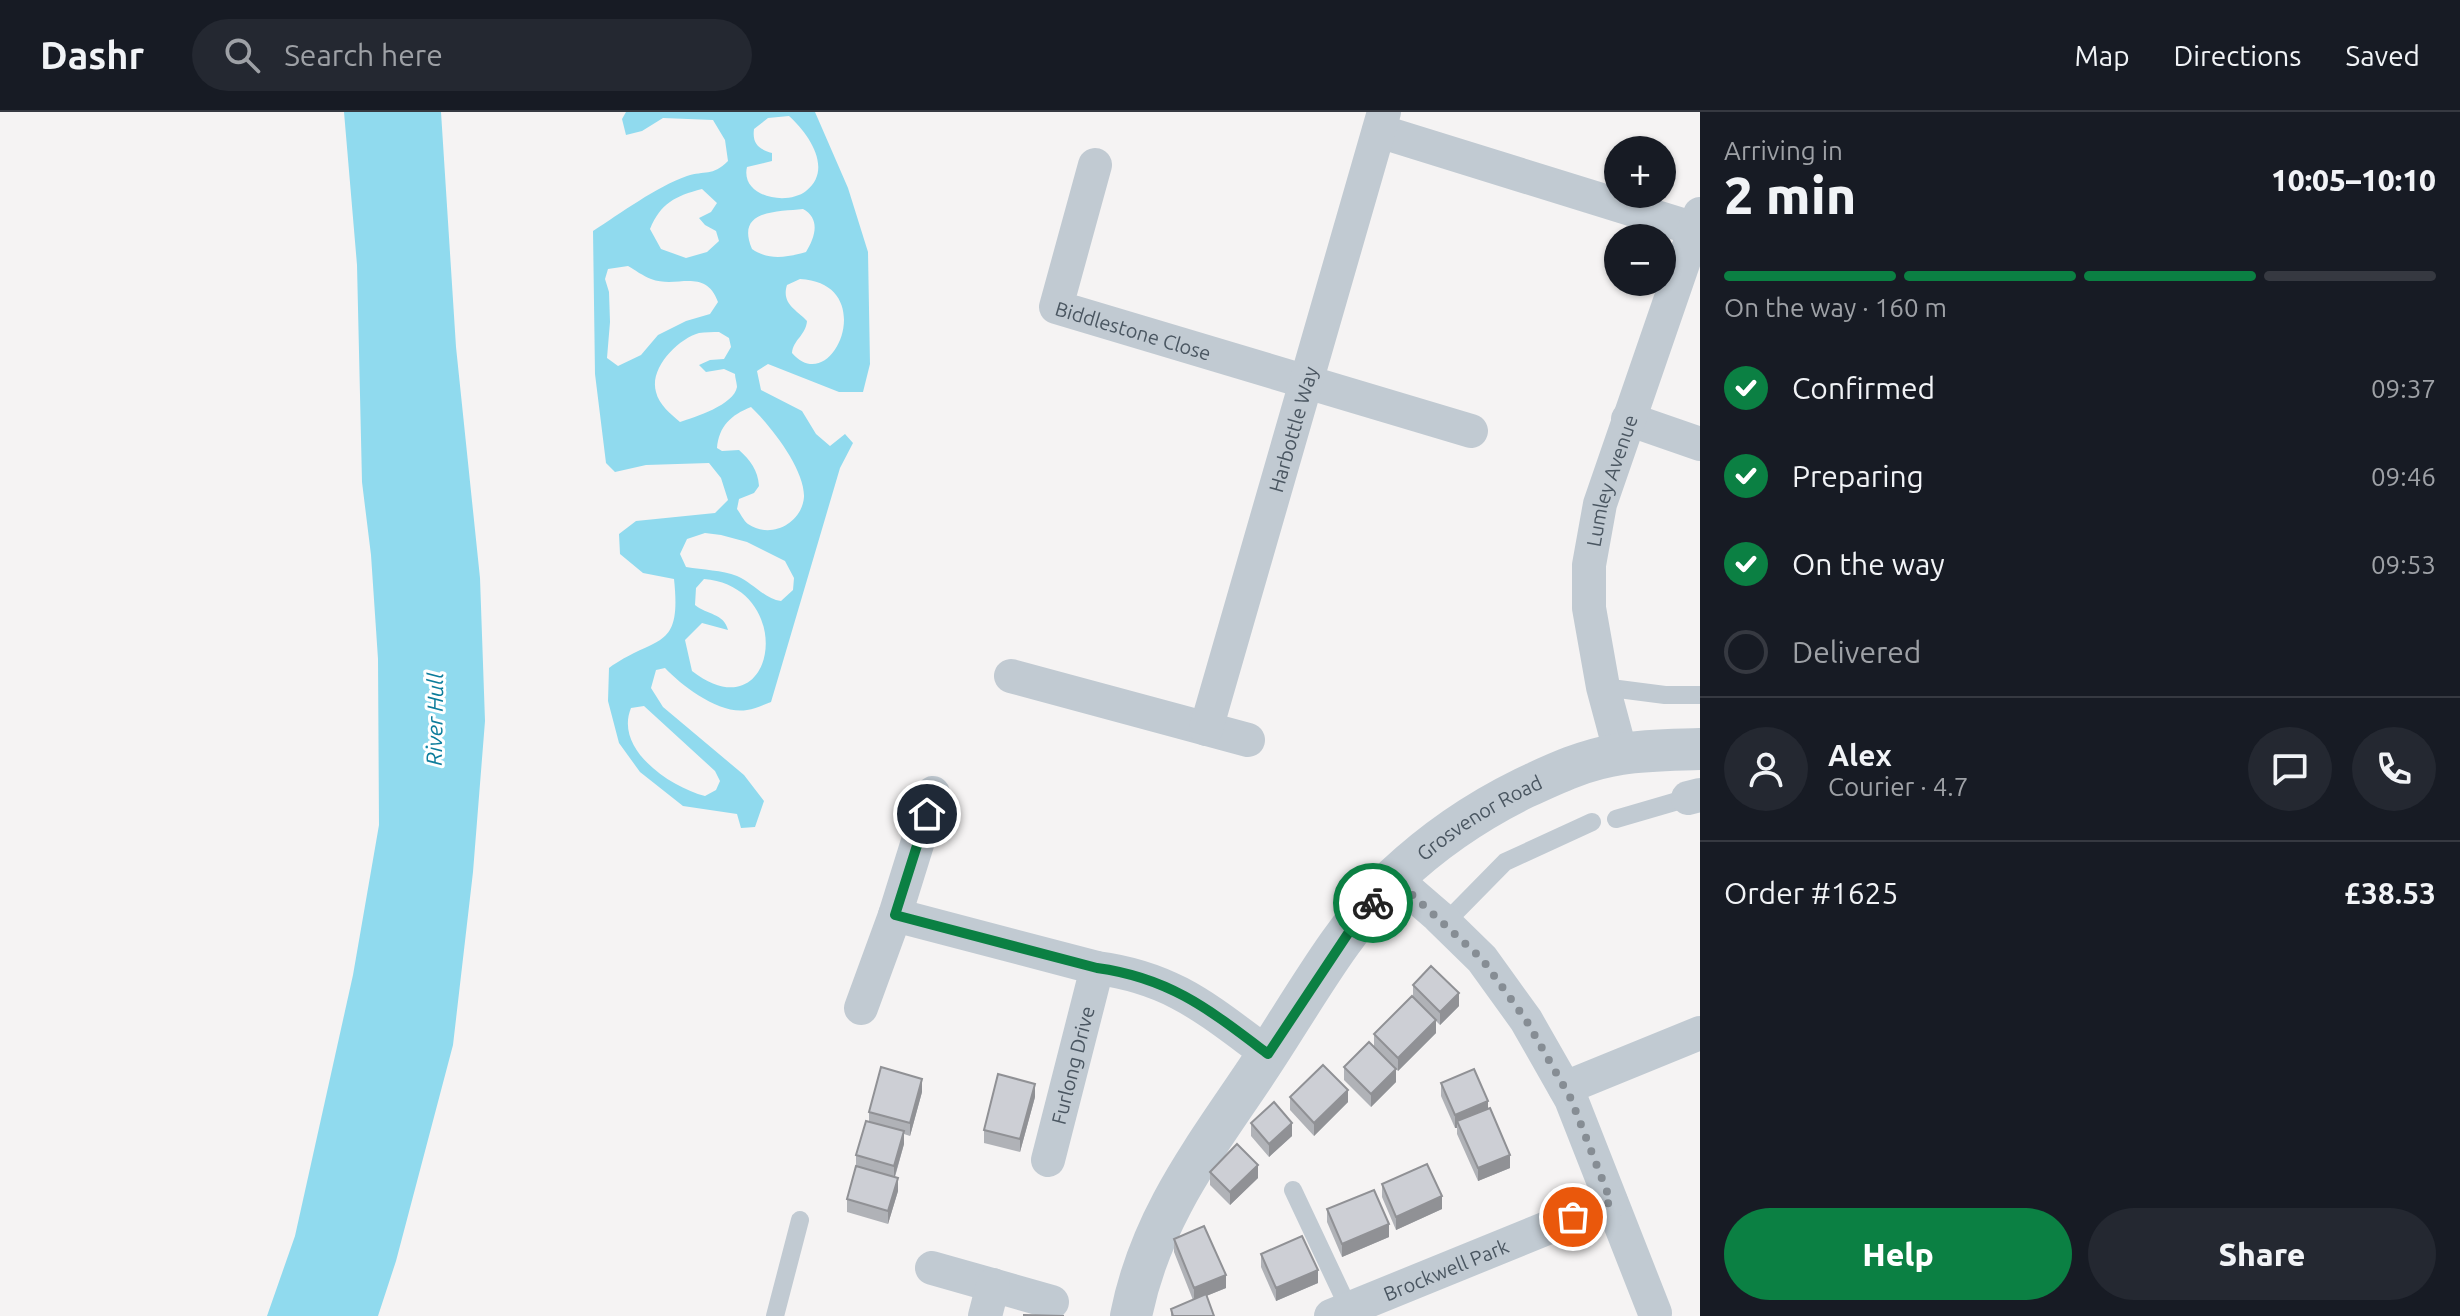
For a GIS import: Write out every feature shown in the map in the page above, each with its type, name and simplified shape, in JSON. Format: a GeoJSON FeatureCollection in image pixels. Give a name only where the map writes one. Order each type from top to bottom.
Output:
{"type":"FeatureCollection","features":[{"type":"Feature","properties":{"kind":"street","name":"Harbottle Way"},"geometry":{"type":"LineString","coordinates":[[1206,729],[1381,121],[1698,222]]}},
{"type":"Feature","properties":{"kind":"street","name":"Biddlestone Close"},"geometry":{"type":"LineString","coordinates":[[1095,165],[1056,307],[1306,382]]}},
{"type":"Feature","properties":{"kind":"street","name":"Lumley Avenue"},"geometry":{"type":"LineString","coordinates":[[1621,754],[1603,687],[1589,608],[1589,565],[1600,504],[1698,222]]}},
{"type":"Feature","properties":{"kind":"street"},"geometry":{"type":"LineString","coordinates":[[1306,382],[1471,431]]}},
{"type":"Feature","properties":{"kind":"street"},"geometry":{"type":"LineString","coordinates":[[1628,419],[1700,444]]}},
{"type":"Feature","properties":{"kind":"street"},"geometry":{"type":"LineString","coordinates":[[1011,676],[1248,740]]}},
{"type":"Feature","properties":{"kind":"street","name":"Grosvenor Road"},"geometry":{"type":"LineString","coordinates":[[1131,1316],[1136,1289],[1157,1230],[1188,1173],[1353,926],[1394,878],[1454,827],[1513,793],[1572,765],[1621,754],[1700,749]]}},
{"type":"Feature","properties":{"kind":"street"},"geometry":{"type":"LineString","coordinates":[[861,1008],[895,915],[933,793]]}},
{"type":"Feature","properties":{"kind":"street"},"geometry":{"type":"LineString","coordinates":[[1394,878],[1482,959],[1526,1020],[1565,1088],[1655,1314]]}},
{"type":"Feature","properties":{"kind":"street"},"geometry":{"type":"LineString","coordinates":[[895,915],[1097,968],[1126,972],[1191,997],[1268,1054]]}},
{"type":"Feature","properties":{"kind":"street","name":"Furlong Drive"},"geometry":{"type":"LineString","coordinates":[[1048,1160],[1097,968]]}},
{"type":"Feature","properties":{"kind":"street"},"geometry":{"type":"LineString","coordinates":[[1565,1088],[1700,1033]]}},
{"type":"Feature","properties":{"kind":"street","name":"Brockwell Park"},"geometry":{"type":"LineString","coordinates":[[1356,1310],[1611,1202]]}},
{"type":"Feature","properties":{"kind":"street"},"geometry":{"type":"LineString","coordinates":[[932,1268],[989,1300],[1052,1302]]}},
{"type":"Feature","properties":{"kind":"lane"},"geometry":{"type":"LineString","coordinates":[[1603,687],[1665,695],[1700,695]]}},
{"type":"Feature","properties":{"kind":"lane"},"geometry":{"type":"LineString","coordinates":[[1616,819],[1694,796]]}},
{"type":"Feature","properties":{"kind":"lane"},"geometry":{"type":"LineString","coordinates":[[1445,923],[1505,862],[1592,822]]}},
{"type":"Feature","properties":{"kind":"lane"},"geometry":{"type":"LineString","coordinates":[[1293,1190],[1356,1310]]}},
{"type":"Feature","properties":{"kind":"lane"},"geometry":{"type":"LineString","coordinates":[[775,1316],[800,1220]]}},
{"type":"Feature","properties":{"kind":"water","name":"River Hull"},"geometry":{"type":"Polygon","coordinates":[[[344,112],[441,112],[456,347],[480,578],[485,721],[473,872],[453,1045],[396,1261],[378,1316],[267,1316],[295,1236],[353,975],[379,825],[378,659],[362,482],[357,265],[344,112]]]}},
{"type":"Feature","properties":{"kind":"water"},"geometry":{"type":"Polygon","coordinates":[[[626,112],[815,112],[848,188],[868,252],[870,364],[863,392],[839,392],[768,364],[757,371],[761,390],[802,411],[816,434],[830,446],[845,434],[853,443],[840,468],[771,702],[747,710],[725,708],[691,691],[665,668],[656,670],[651,688],[663,707],[744,775],[764,801],[755,827],[741,828],[737,814],[683,806],[640,772],[619,743],[608,701],[609,668],[662,638],[674,619],[674,579],[643,573],[620,554],[619,534],[636,521],[715,513],[728,500],[721,478],[709,463],[646,465],[615,472],[606,463],[595,374],[593,231],[663,187],[687,176],[713,171],[728,161],[725,140],[713,120],[663,118],[642,131],[626,135],[622,119],[626,112]],[[789,116],[768,118],[754,129],[755,142],[772,153],[772,161],[747,167],[751,186],[758,192],[777,198],[798,196],[806,191],[814,182],[818,162],[804,132],[789,116]],[[702,189],[664,207],[650,229],[661,249],[686,258],[707,252],[719,241],[716,231],[699,218],[711,212],[717,203],[702,189]],[[803,209],[771,212],[749,226],[752,249],[772,257],[806,252],[815,229],[809,213],[803,209]],[[628,266],[608,269],[605,279],[609,292],[607,358],[618,366],[641,355],[658,335],[686,321],[710,314],[718,302],[706,285],[648,278],[628,266]],[[800,279],[787,285],[786,297],[807,321],[792,353],[807,363],[822,362],[834,351],[842,335],[844,317],[839,299],[825,285],[800,279]],[[719,332],[699,333],[674,348],[661,364],[655,383],[658,397],[680,422],[722,405],[737,387],[735,374],[724,369],[706,372],[699,365],[724,359],[731,347],[729,338],[719,332]],[[751,407],[723,427],[717,448],[722,451],[739,450],[753,466],[759,486],[754,493],[739,499],[737,509],[746,522],[757,528],[766,530],[784,526],[802,506],[803,486],[799,474],[776,436],[751,407]],[[705,533],[687,539],[680,554],[686,567],[737,576],[775,600],[781,601],[793,590],[794,578],[785,561],[747,542],[705,533]],[[704,579],[696,588],[695,605],[723,620],[728,630],[702,623],[685,640],[692,671],[721,686],[743,685],[758,673],[765,652],[764,629],[754,606],[734,588],[704,579]],[[644,706],[631,708],[628,723],[630,738],[648,764],[676,784],[705,796],[716,790],[720,781],[715,771],[644,706]]]}},
{"type":"Feature","properties":{"kind":"building"},"geometry":{"type":"Polygon","coordinates":[[[1431,966],[1459,993],[1440,1012],[1413,985],[1431,966]]]}},
{"type":"Feature","properties":{"kind":"building"},"geometry":{"type":"Polygon","coordinates":[[[1412,996],[1436,1020],[1398,1058],[1374,1034],[1412,996]]]}},
{"type":"Feature","properties":{"kind":"building"},"geometry":{"type":"Polygon","coordinates":[[[1369,1042],[1396,1069],[1371,1094],[1344,1067],[1369,1042]]]}},
{"type":"Feature","properties":{"kind":"building"},"geometry":{"type":"Polygon","coordinates":[[[1323,1065],[1348,1090],[1314,1123],[1290,1097],[1323,1065]]]}},
{"type":"Feature","properties":{"kind":"building"},"geometry":{"type":"Polygon","coordinates":[[[881,1067],[922,1079],[910,1123],[869,1112],[881,1067]]]}},
{"type":"Feature","properties":{"kind":"building"},"geometry":{"type":"Polygon","coordinates":[[[1474,1069],[1488,1101],[1455,1115],[1441,1083],[1474,1069]]]}},
{"type":"Feature","properties":{"kind":"building"},"geometry":{"type":"Polygon","coordinates":[[[998,1074],[1035,1084],[1020,1139],[984,1130],[998,1074]]]}},
{"type":"Feature","properties":{"kind":"building"},"geometry":{"type":"Polygon","coordinates":[[[1274,1102],[1292,1123],[1269,1144],[1251,1123],[1274,1102]]]}},
{"type":"Feature","properties":{"kind":"building"},"geometry":{"type":"Polygon","coordinates":[[[1490,1108],[1510,1155],[1478,1168],[1457,1121],[1490,1108]]]}},
{"type":"Feature","properties":{"kind":"building"},"geometry":{"type":"Polygon","coordinates":[[[866,1121],[904,1131],[894,1166],[856,1155],[866,1121]]]}},
{"type":"Feature","properties":{"kind":"building"},"geometry":{"type":"Polygon","coordinates":[[[1237,1144],[1258,1165],[1230,1192],[1210,1172],[1237,1144]]]}},
{"type":"Feature","properties":{"kind":"building"},"geometry":{"type":"Polygon","coordinates":[[[1427,1164],[1442,1196],[1396,1217],[1382,1184],[1427,1164]]]}},
{"type":"Feature","properties":{"kind":"building"},"geometry":{"type":"Polygon","coordinates":[[[856,1166],[898,1178],[888,1211],[847,1199],[856,1166]]]}},
{"type":"Feature","properties":{"kind":"building"},"geometry":{"type":"Polygon","coordinates":[[[1374,1190],[1389,1224],[1342,1244],[1327,1209],[1374,1190]]]}},
{"type":"Feature","properties":{"kind":"building"},"geometry":{"type":"Polygon","coordinates":[[[1204,1226],[1226,1275],[1194,1288],[1174,1239],[1204,1226]]]}},
{"type":"Feature","properties":{"kind":"building"},"geometry":{"type":"Polygon","coordinates":[[[1302,1236],[1318,1270],[1276,1288],[1261,1254],[1302,1236]]]}},
{"type":"Feature","properties":{"kind":"building"},"geometry":{"type":"Polygon","coordinates":[[[1206,1294],[1214,1316],[1173,1316],[1171,1309],[1206,1294]]]}},
{"type":"Feature","properties":{"kind":"way so far"},"geometry":{"type":"LineString","coordinates":[[1373,903],[1394,878],[1482,959],[1526,1020],[1571,1099],[1611,1202],[1573,1217]]}},
{"type":"Feature","properties":{"kind":"route"},"geometry":{"type":"LineString","coordinates":[[927,814],[895,915],[1097,968],[1126,972],[1162,984],[1191,997],[1268,1054],[1353,926],[1373,903]]}}]}
